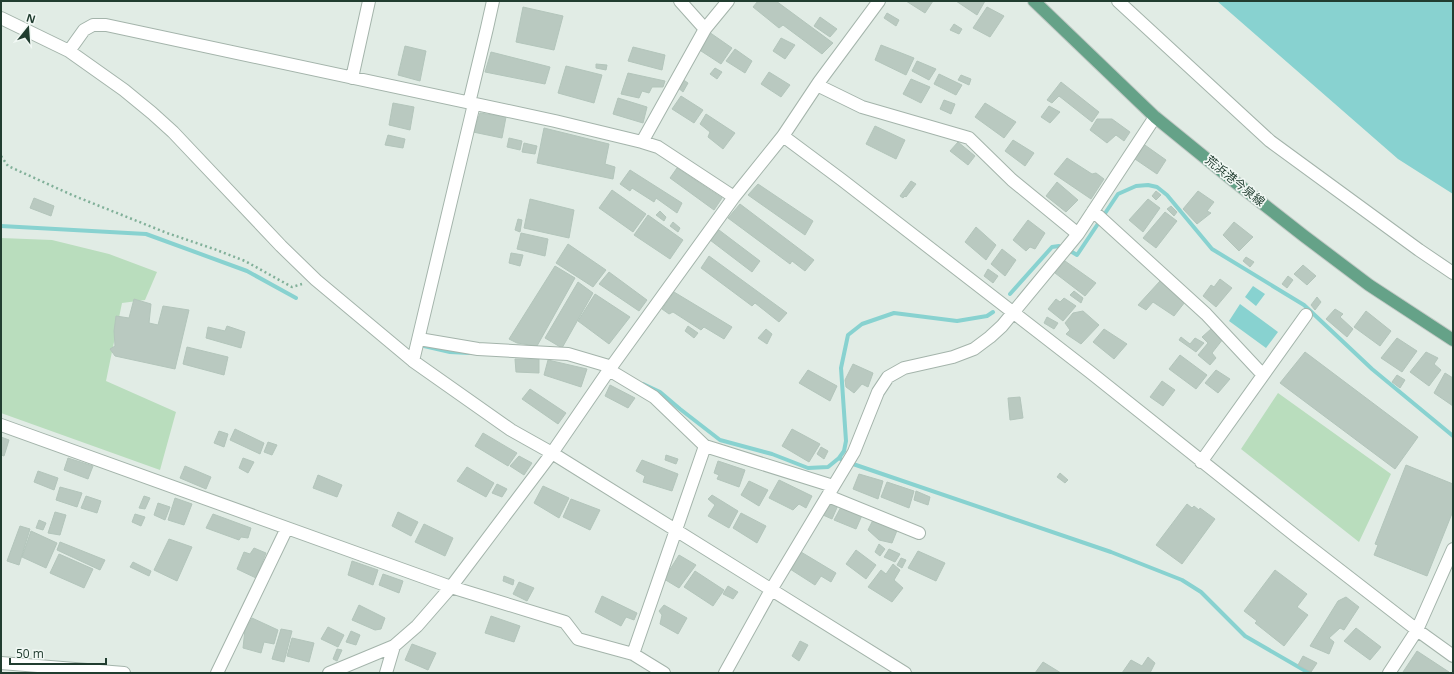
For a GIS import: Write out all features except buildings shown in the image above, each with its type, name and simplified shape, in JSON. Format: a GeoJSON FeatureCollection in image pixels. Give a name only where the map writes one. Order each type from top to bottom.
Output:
{"type":"FeatureCollection","features":[{"type":"Feature","properties":{"kind":"main road","name":"荒浜港今泉線"},"geometry":{"type":"LineString","coordinates":[[1034,1],[1156,117],[1304,236],[1369,284],[1453,340]]}},
{"type":"Feature","properties":{"kind":"street"},"geometry":{"type":"LineString","coordinates":[[352,78],[369,1]]}},
{"type":"Feature","properties":{"kind":"street"},"geometry":{"type":"LineString","coordinates":[[413,361],[424,340],[471,103],[493,1]]}},
{"type":"Feature","properties":{"kind":"street"},"geometry":{"type":"LineString","coordinates":[[680,1],[705,29]]}},
{"type":"Feature","properties":{"kind":"street"},"geometry":{"type":"LineString","coordinates":[[642,142],[705,29],[728,1]]}},
{"type":"Feature","properties":{"kind":"street"},"geometry":{"type":"LineString","coordinates":[[329,673],[394,646],[417,626],[451,587],[552,453],[734,197],[783,136],[817,85],[879,1]]}},
{"type":"Feature","properties":{"kind":"street"},"geometry":{"type":"LineString","coordinates":[[1118,1],[1270,141],[1419,250],[1453,273]]}},
{"type":"Feature","properties":{"kind":"street"},"geometry":{"type":"LineString","coordinates":[[1,18],[69,51],[124,90],[152,113],[316,280],[413,361],[511,430],[552,453],[904,673]]}},
{"type":"Feature","properties":{"kind":"street"},"geometry":{"type":"LineString","coordinates":[[69,51],[84,30],[93,25],[106,25],[555,121],[658,147],[734,197]]}},
{"type":"Feature","properties":{"kind":"street"},"geometry":{"type":"LineString","coordinates":[[817,85],[862,106],[969,138],[1012,180],[1078,234]]}},
{"type":"Feature","properties":{"kind":"street"},"geometry":{"type":"LineString","coordinates":[[725,673],[771,590],[854,452],[878,392],[888,377],[904,368],[953,356],[974,349],[1002,326],[1078,234],[1098,216],[1156,117]]}},
{"type":"Feature","properties":{"kind":"street"},"geometry":{"type":"LineString","coordinates":[[783,136],[1090,372],[1202,462],[1417,630],[1453,656]]}},
{"type":"Feature","properties":{"kind":"street"},"geometry":{"type":"LineString","coordinates":[[1098,216],[1206,314],[1263,375]]}},
{"type":"Feature","properties":{"kind":"street"},"geometry":{"type":"LineString","coordinates":[[1202,462],[1306,315]]}},
{"type":"Feature","properties":{"kind":"street"},"geometry":{"type":"LineString","coordinates":[[424,340],[478,349],[568,354],[611,368],[654,397],[705,446],[830,491],[919,534]]}},
{"type":"Feature","properties":{"kind":"street"},"geometry":{"type":"LineString","coordinates":[[1,425],[451,587],[565,622],[578,639],[633,654],[664,673]]}},
{"type":"Feature","properties":{"kind":"street"},"geometry":{"type":"LineString","coordinates":[[633,654],[705,446]]}},
{"type":"Feature","properties":{"kind":"street"},"geometry":{"type":"LineString","coordinates":[[217,673],[287,528]]}},
{"type":"Feature","properties":{"kind":"street"},"geometry":{"type":"LineString","coordinates":[[1389,673],[1417,630],[1453,549]]}},
{"type":"Feature","properties":{"kind":"street"},"geometry":{"type":"LineString","coordinates":[[386,673],[394,646]]}},
{"type":"Feature","properties":{"kind":"street"},"geometry":{"type":"LineString","coordinates":[[1,663],[124,673]]}},
{"type":"Feature","properties":{"kind":"path"},"geometry":{"type":"LineString","coordinates":[[1,156],[8,166],[72,195],[167,233],[214,248],[246,261],[292,287],[316,280]]}},
{"type":"Feature","properties":{"kind":"green space"},"geometry":{"type":"Polygon","coordinates":[[[1,238],[52,240],[109,254],[157,272],[145,300],[122,303],[106,381],[176,412],[160,470],[1,413],[1,238]]]}},
{"type":"Feature","properties":{"kind":"green space"},"geometry":{"type":"Polygon","coordinates":[[[1278,393],[1391,474],[1359,542],[1241,449],[1278,393]]]}},
{"type":"Feature","properties":{"kind":"water"},"geometry":{"type":"Polygon","coordinates":[[[1217,1],[1453,1],[1453,194],[1398,159],[1217,1]]]}},
{"type":"Feature","properties":{"kind":"water"},"geometry":{"type":"Polygon","coordinates":[[[1253,286],[1265,294],[1256,306],[1245,297],[1253,286]]]}},
{"type":"Feature","properties":{"kind":"water"},"geometry":{"type":"Polygon","coordinates":[[[1240,304],[1278,332],[1266,348],[1229,321],[1240,304]]]}},
{"type":"Feature","properties":{"kind":"waterway"},"geometry":{"type":"LineString","coordinates":[[1072,252],[1077,255],[1118,194],[1136,186],[1148,185],[1157,187],[1167,195],[1212,249],[1304,305],[1372,369],[1453,436]]}},
{"type":"Feature","properties":{"kind":"waterway"},"geometry":{"type":"LineString","coordinates":[[1,226],[146,234],[247,271],[296,298]]}},
{"type":"Feature","properties":{"kind":"waterway"},"geometry":{"type":"LineString","coordinates":[[1010,294],[1052,247],[1059,246]]}},
{"type":"Feature","properties":{"kind":"waterway"},"geometry":{"type":"LineString","coordinates":[[839,458],[844,451],[846,441],[841,368],[848,335],[862,324],[894,313],[957,321],[987,316],[993,312]]}},
{"type":"Feature","properties":{"kind":"waterway"},"geometry":{"type":"LineString","coordinates":[[424,346],[450,352],[469,353]]}},
{"type":"Feature","properties":{"kind":"waterway"},"geometry":{"type":"LineString","coordinates":[[643,384],[660,392],[720,440],[772,454],[808,468],[828,467],[839,458],[844,461]]}},
{"type":"Feature","properties":{"kind":"waterway"},"geometry":{"type":"LineString","coordinates":[[853,464],[1111,552],[1182,580],[1201,592],[1245,636],[1309,673]]}}]}
